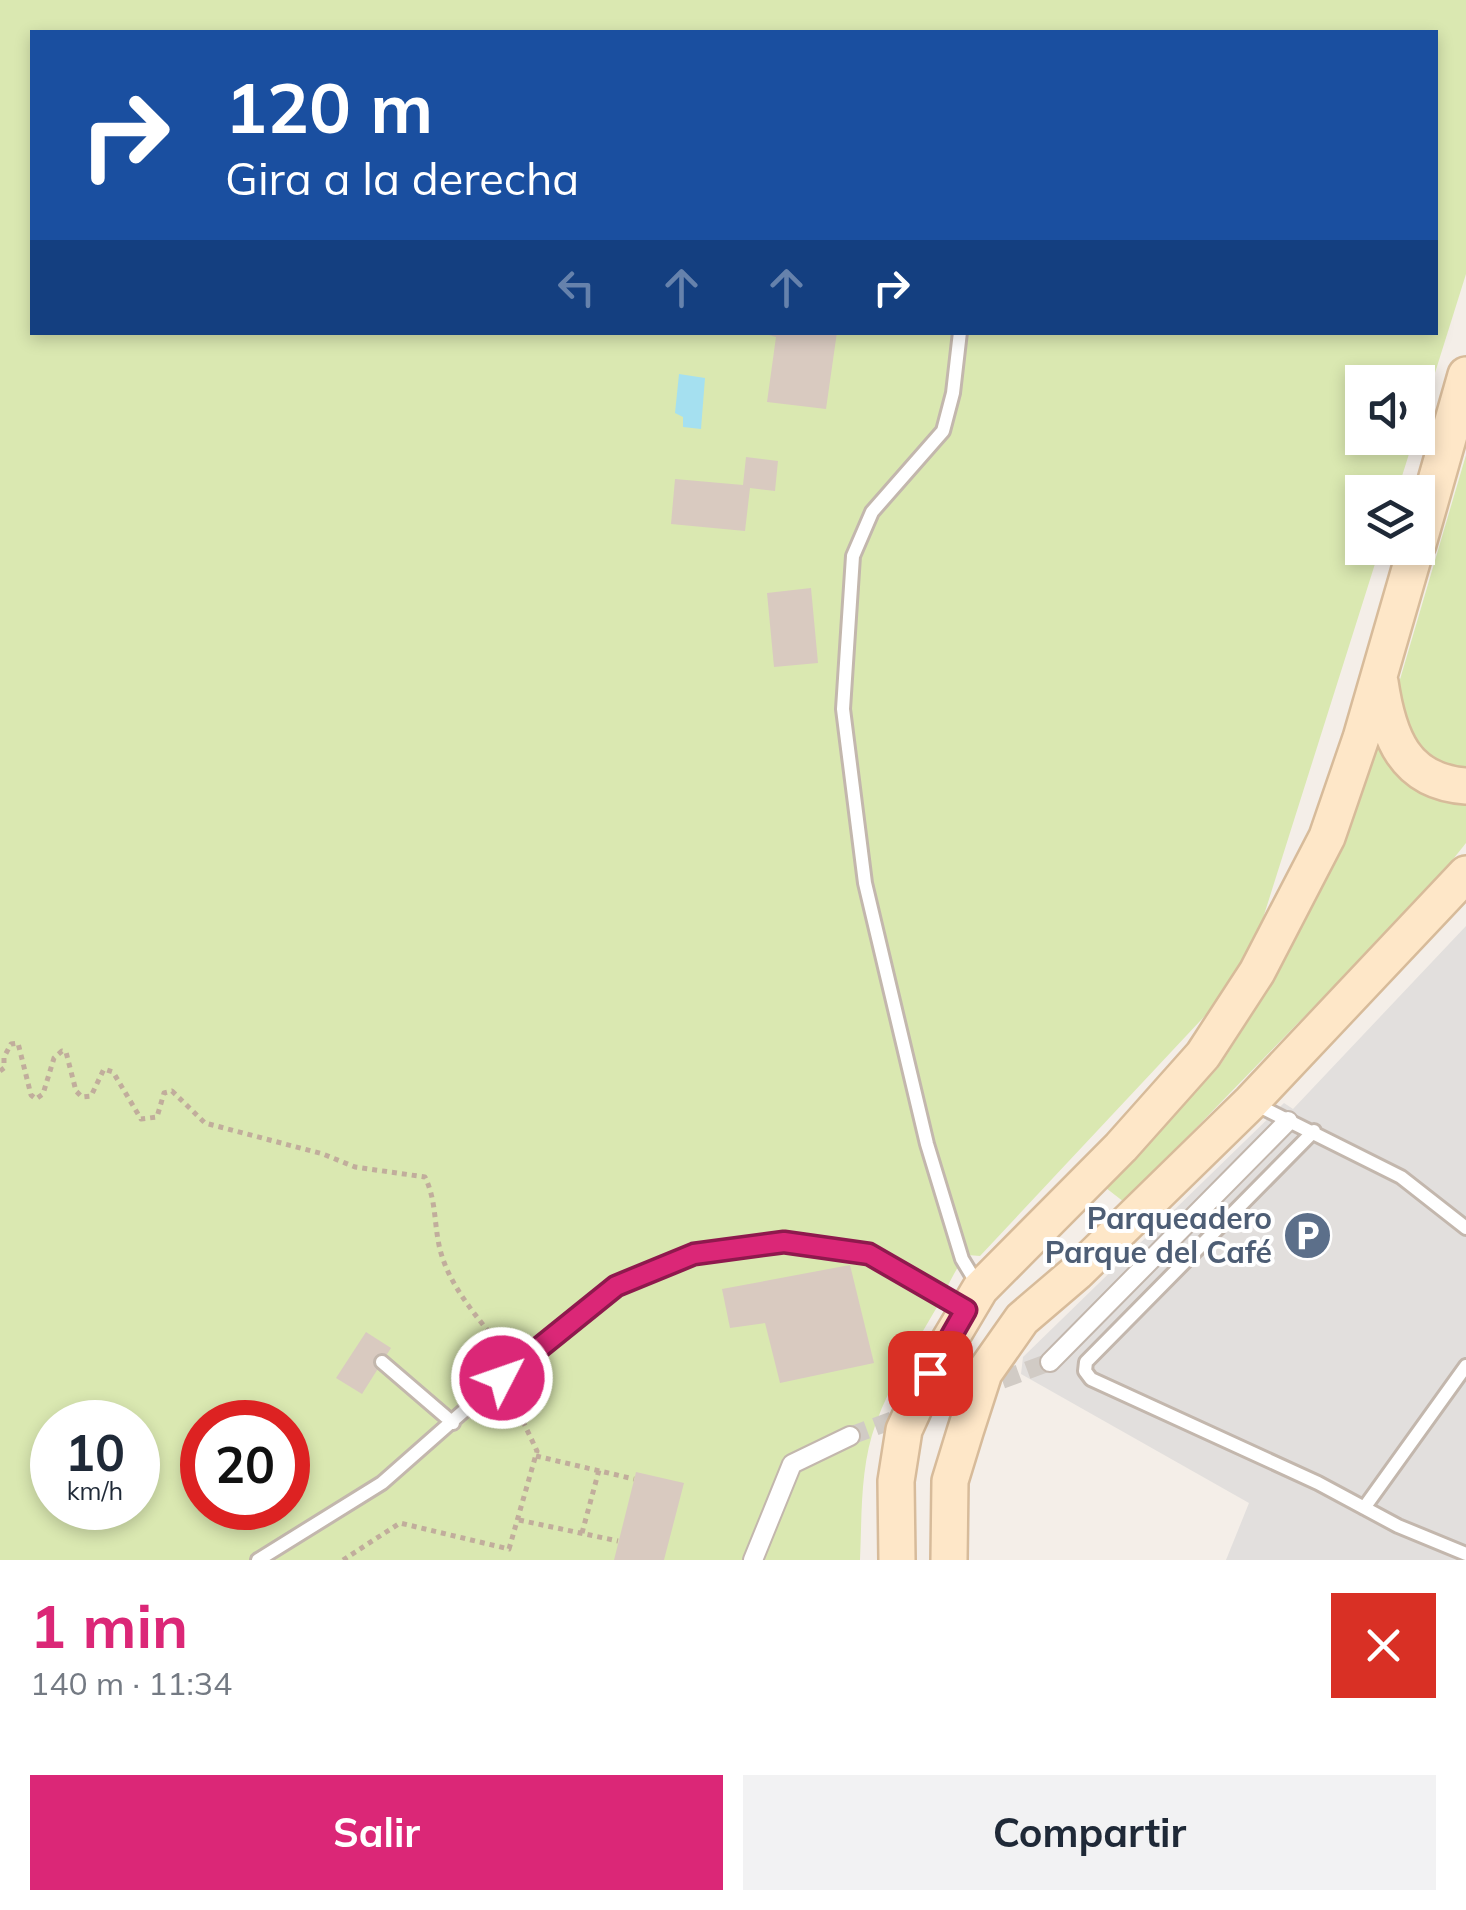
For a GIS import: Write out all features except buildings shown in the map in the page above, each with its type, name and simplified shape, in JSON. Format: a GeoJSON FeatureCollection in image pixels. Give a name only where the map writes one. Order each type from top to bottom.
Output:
{"type":"FeatureCollection","features":[{"type":"Feature","properties":{"kind":"main road"},"geometry":{"type":"LineString","coordinates":[[1435,483],[1466,375]]}},
{"type":"Feature","properties":{"kind":"main road"},"geometry":{"type":"LineString","coordinates":[[897,1560],[896,1481],[904,1430],[930,1373],[973,1300],[1121,1147],[1203,1054],[1257,972],[1327,837],[1411,565]]}},
{"type":"Feature","properties":{"kind":"main road"},"geometry":{"type":"LineString","coordinates":[[1379,676],[1396,744],[1419,772],[1438,781],[1466,786]]}},
{"type":"Feature","properties":{"kind":"main road"},"geometry":{"type":"LineString","coordinates":[[949,1560],[950,1481],[984,1373],[1022,1319],[1077,1272],[1251,1102],[1466,874]]}},
{"type":"Feature","properties":{"kind":"street"},"geometry":{"type":"LineString","coordinates":[[1050,1362],[1288,1121]]}},
{"type":"Feature","properties":{"kind":"street"},"geometry":{"type":"LineString","coordinates":[[753,1560],[792,1464],[850,1436]]}},
{"type":"Feature","properties":{"kind":"lane"},"geometry":{"type":"LineString","coordinates":[[960,335],[954,393],[943,431],[872,512],[853,556],[843,709],[865,884],[918,1107],[973,1300]]}},
{"type":"Feature","properties":{"kind":"lane"},"geometry":{"type":"LineString","coordinates":[[1251,1102],[1400,1178],[1466,1228]]}},
{"type":"Feature","properties":{"kind":"lane"},"geometry":{"type":"LineString","coordinates":[[1314,1131],[1086,1362],[1085,1372],[1091,1379],[1466,1554]]}},
{"type":"Feature","properties":{"kind":"lane"},"geometry":{"type":"LineString","coordinates":[[258,1560],[382,1484],[516,1365],[616,1286],[694,1254],[784,1242],[869,1254],[973,1300]]}},
{"type":"Feature","properties":{"kind":"lane"},"geometry":{"type":"LineString","coordinates":[[382,1362],[453,1422]]}},
{"type":"Feature","properties":{"kind":"lane"},"geometry":{"type":"LineString","coordinates":[[1364,1508],[1466,1366]]}},
{"type":"Feature","properties":{"kind":"path"},"geometry":{"type":"LineString","coordinates":[[0,1071],[11,1044],[18,1043],[30,1095],[36,1099],[43,1094],[54,1058],[62,1051],[66,1052],[76,1091],[82,1097],[90,1096],[104,1069],[113,1072],[142,1118],[157,1117],[164,1093],[172,1090],[205,1123],[324,1154],[355,1168],[426,1177],[434,1196],[440,1249],[466,1303],[516,1365]]}},
{"type":"Feature","properties":{"kind":"path"},"geometry":{"type":"LineString","coordinates":[[343,1560],[400,1523],[509,1549],[537,1451],[502,1378]]}},
{"type":"Feature","properties":{"kind":"path"},"geometry":{"type":"LineString","coordinates":[[536,1456],[634,1478]]}},
{"type":"Feature","properties":{"kind":"path"},"geometry":{"type":"LineString","coordinates":[[582,1534],[599,1470]]}},
{"type":"Feature","properties":{"kind":"path"},"geometry":{"type":"LineString","coordinates":[[517,1520],[618,1542]]}},
{"type":"Feature","properties":{"kind":"green space"},"geometry":{"type":"Polygon","coordinates":[[[0,0],[1466,0],[1466,274],[1435,373],[1435,365],[1345,365],[1345,455],[1409,455],[1402,475],[1345,475],[1345,565],[1375,565],[1246,972],[980,1256],[968,1255],[959,1266],[896,1378],[876,1423],[864,1473],[860,1560],[0,1560],[0,0]]]}},
{"type":"Feature","properties":{"kind":"green space"},"geometry":{"type":"Polygon","coordinates":[[[1466,455],[1466,770],[1427,761],[1409,738],[1396,693],[1466,455]]]}},
{"type":"Feature","properties":{"kind":"green space"},"geometry":{"type":"Polygon","coordinates":[[[1381,732],[1466,792],[1466,843],[1434,883],[1124,1202],[1106,1188],[1219,1067],[1275,979],[1344,846],[1381,732]]]}},
{"type":"Feature","properties":{"kind":"shaded area","name":"Parqueadero Parque del Café"},"geometry":{"type":"Polygon","coordinates":[[[1466,926],[1466,1560],[1226,1560],[1249,1503],[1021,1374],[1023,1357],[1284,1103],[1293,1109],[1466,926]]]}},
{"type":"Feature","properties":{"kind":"water"},"geometry":{"type":"Polygon","coordinates":[[[679,374],[705,378],[701,429],[683,427],[683,417],[675,413],[679,374]]]}},
{"type":"Feature","properties":{"kind":"tunnel"},"geometry":{"type":"LineString","coordinates":[[850,1436],[1050,1362]]}},
{"type":"Feature","properties":{"kind":"place","name":"Parqueadero Parque del Café"},"geometry":{"type":"Point","coordinates":[1307,1235]}},
{"type":"Feature","properties":{"kind":"route"},"geometry":{"type":"LineString","coordinates":[[502,1378],[616,1286],[694,1254],[784,1242],[869,1254],[966,1310],[930,1373]]}}]}
